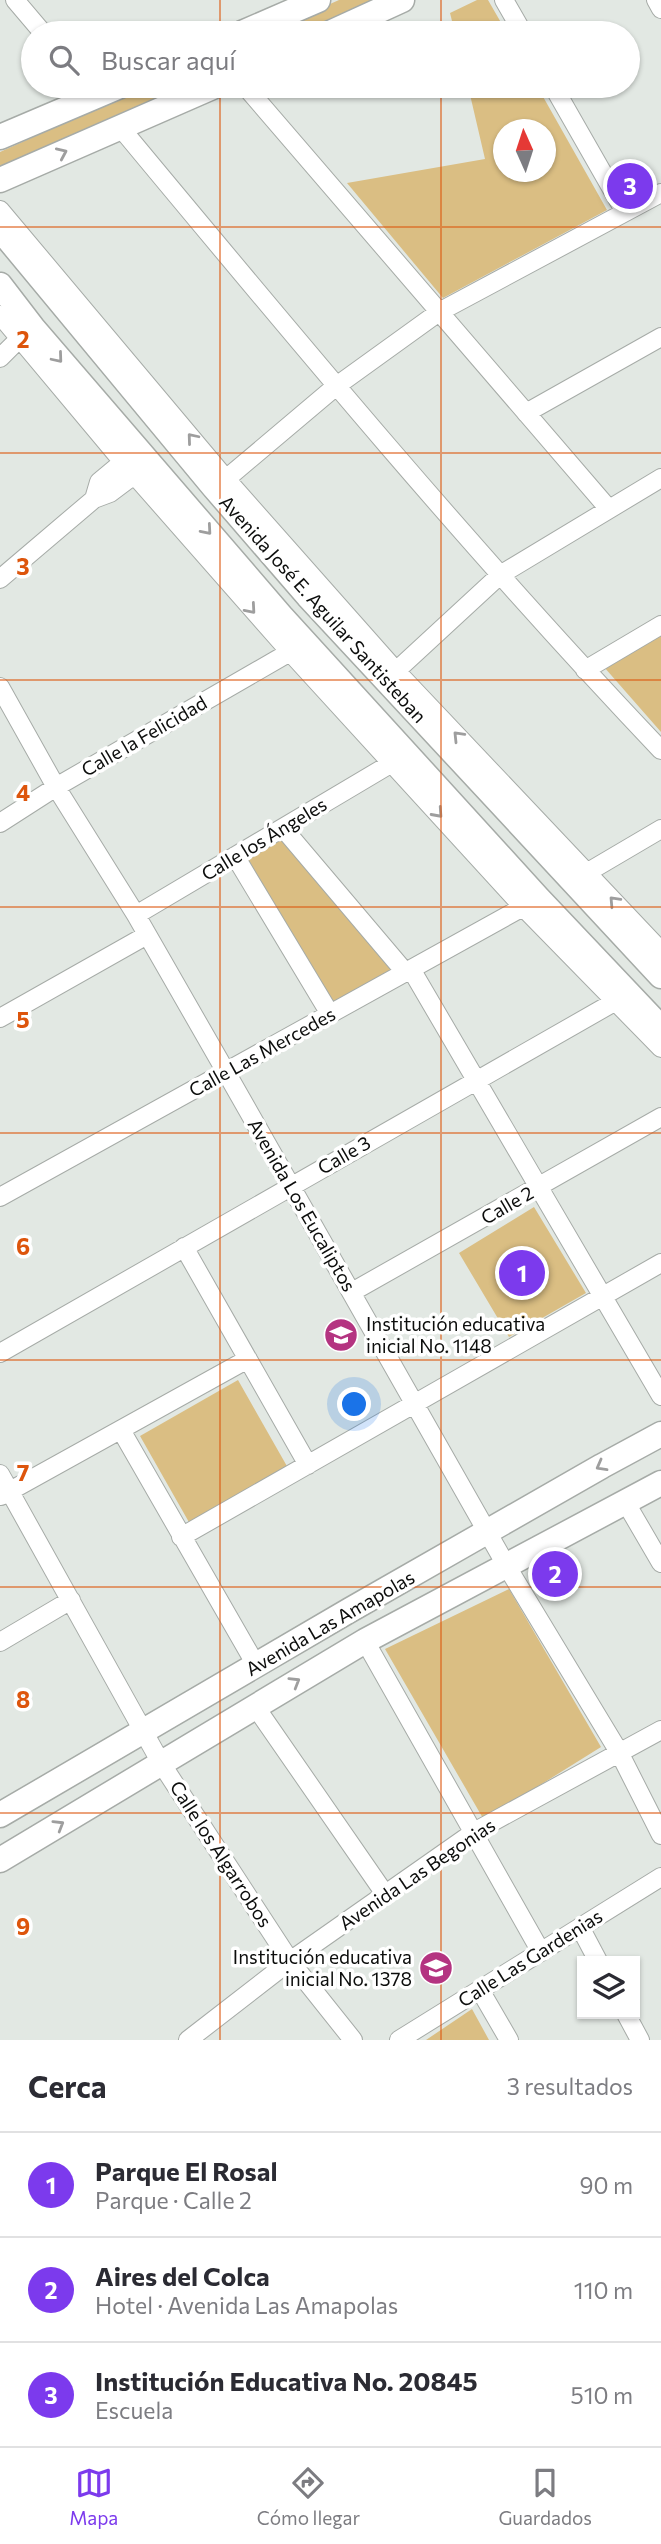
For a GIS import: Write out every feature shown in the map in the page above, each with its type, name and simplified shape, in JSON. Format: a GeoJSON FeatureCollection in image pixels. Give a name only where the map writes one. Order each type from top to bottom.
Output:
{"type":"FeatureCollection","features":[{"type":"Feature","properties":{"kind":"street"},"geometry":{"type":"LineString","coordinates":[[15,0],[33,21]]}},
{"type":"Feature","properties":{"kind":"street"},"geometry":{"type":"LineString","coordinates":[[270,21],[318,0]]}},
{"type":"Feature","properties":{"kind":"street"},"geometry":{"type":"LineString","coordinates":[[356,21],[402,0]]}},
{"type":"Feature","properties":{"kind":"street"},"geometry":{"type":"LineString","coordinates":[[504,0],[516,21]]}},
{"type":"Feature","properties":{"kind":"street"},"geometry":{"type":"LineString","coordinates":[[656,0],[661,9]]}},
{"type":"Feature","properties":{"kind":"street"},"geometry":{"type":"LineString","coordinates":[[0,137],[77,98]]}},
{"type":"Feature","properties":{"kind":"street"},"geometry":{"type":"LineString","coordinates":[[0,180],[187,98]]}},
{"type":"Feature","properties":{"kind":"street"},"geometry":{"type":"LineString","coordinates":[[255,98],[608,508]]}},
{"type":"Feature","properties":{"kind":"street"},"geometry":{"type":"LineString","coordinates":[[560,98],[625,212]]}},
{"type":"Feature","properties":{"kind":"street"},"geometry":{"type":"LineString","coordinates":[[120,127],[335,387],[585,670],[661,750]]}},
{"type":"Feature","properties":{"kind":"street"},"geometry":{"type":"LineString","coordinates":[[226,479],[335,387],[439,312],[661,193]]}},
{"type":"Feature","properties":{"kind":"street","name":"Avenida José E. Aguilar Santisteban"},"geometry":{"type":"LineString","coordinates":[[0,210],[226,479],[396,671],[661,951]]}},
{"type":"Feature","properties":{"kind":"street","name":"Avenida José E. Aguilar Santisteban"},"geometry":{"type":"LineString","coordinates":[[0,229],[204,476],[309,596],[661,976]]}},
{"type":"Feature","properties":{"kind":"street","name":"Avenida José E. Aguilar Santisteban"},"geometry":{"type":"LineString","coordinates":[[0,285],[103,410],[281,616],[538,898],[661,1028]]}},
{"type":"Feature","properties":{"kind":"street"},"geometry":{"type":"LineString","coordinates":[[0,315],[128,469],[290,652],[523,907],[661,1048]]}},
{"type":"Feature","properties":{"kind":"street"},"geometry":{"type":"LineString","coordinates":[[526,413],[661,337]]}},
{"type":"Feature","properties":{"kind":"street"},"geometry":{"type":"LineString","coordinates":[[0,358],[19,339]]}},
{"type":"Feature","properties":{"kind":"street"},"geometry":{"type":"LineString","coordinates":[[0,579],[94,499],[110,493],[128,469]]}},
{"type":"Feature","properties":{"kind":"street"},"geometry":{"type":"LineString","coordinates":[[396,671],[500,575],[661,478]]}},
{"type":"Feature","properties":{"kind":"street"},"geometry":{"type":"LineString","coordinates":[[585,670],[661,625]]}},
{"type":"Feature","properties":{"kind":"street","name":"Calle la Felicidad"},"geometry":{"type":"LineString","coordinates":[[0,823],[56,787],[290,652]]}},
{"type":"Feature","properties":{"kind":"street","name":"Avenida Los Eucaliptos"},"geometry":{"type":"LineString","coordinates":[[0,687],[56,787],[136,915],[506,1565],[619,1752],[661,1835]]}},
{"type":"Feature","properties":{"kind":"street","name":"Calle los Ángeles"},"geometry":{"type":"LineString","coordinates":[[136,915],[392,763]]}},
{"type":"Feature","properties":{"kind":"street"},"geometry":{"type":"LineString","coordinates":[[283,828],[408,971],[477,1080],[661,1396]]}},
{"type":"Feature","properties":{"kind":"street"},"geometry":{"type":"LineString","coordinates":[[588,872],[661,830]]}},
{"type":"Feature","properties":{"kind":"street"},"geometry":{"type":"LineString","coordinates":[[235,856],[330,1014]]}},
{"type":"Feature","properties":{"kind":"street","name":"Calle Las Mercedes"},"geometry":{"type":"LineString","coordinates":[[0,1197],[523,907]]}},
{"type":"Feature","properties":{"kind":"street"},"geometry":{"type":"LineString","coordinates":[[0,1018],[147,935]]}},
{"type":"Feature","properties":{"kind":"street","name":"Calle 3"},"geometry":{"type":"LineString","coordinates":[[0,1353],[616,1001]]}},
{"type":"Feature","properties":{"kind":"street","name":"Calle 2"},"geometry":{"type":"LineString","coordinates":[[352,1293],[661,1116]]}},
{"type":"Feature","properties":{"kind":"street"},"geometry":{"type":"LineString","coordinates":[[184,1247],[308,1465]]}},
{"type":"Feature","properties":{"kind":"street"},"geometry":{"type":"LineString","coordinates":[[181,1537],[661,1263]]}},
{"type":"Feature","properties":{"kind":"street"},"geometry":{"type":"LineString","coordinates":[[5,1494],[248,1359]]}},
{"type":"Feature","properties":{"kind":"street"},"geometry":{"type":"LineString","coordinates":[[121,1430],[256,1665]]}},
{"type":"Feature","properties":{"kind":"street","name":"Avenida Las Amapolas"},"geometry":{"type":"LineString","coordinates":[[0,1815],[602,1465],[661,1434]]}},
{"type":"Feature","properties":{"kind":"street","name":"Calle los Algarrobos"},"geometry":{"type":"LineString","coordinates":[[0,1474],[5,1494],[71,1600],[161,1763],[290,1961],[353,2040]]}},
{"type":"Feature","properties":{"kind":"street","name":"Avenida Las Amapolas"},"geometry":{"type":"LineString","coordinates":[[0,1860],[365,1641],[661,1483]]}},
{"type":"Feature","properties":{"kind":"street"},"geometry":{"type":"LineString","coordinates":[[625,1503],[661,1563]]}},
{"type":"Feature","properties":{"kind":"street"},"geometry":{"type":"LineString","coordinates":[[0,1642],[71,1600]]}},
{"type":"Feature","properties":{"kind":"street"},"geometry":{"type":"LineString","coordinates":[[365,1641],[541,1952]]}},
{"type":"Feature","properties":{"kind":"street"},"geometry":{"type":"LineString","coordinates":[[255,1706],[385,1894]]}},
{"type":"Feature","properties":{"kind":"street","name":"Avenida Las Begonias"},"geometry":{"type":"LineString","coordinates":[[188,2040],[290,1961],[474,1832],[661,1730]]}},
{"type":"Feature","properties":{"kind":"street","name":"Calle Las Gardenias"},"geometry":{"type":"LineString","coordinates":[[399,2040],[661,1877]]}},
{"type":"Feature","properties":{"kind":"street"},"geometry":{"type":"LineString","coordinates":[[580,1927],[595,1956]]}},
{"type":"Feature","properties":{"kind":"street"},"geometry":{"type":"LineString","coordinates":[[480,1990],[509,2040]]}},
{"type":"Feature","properties":{"kind":"street"},"geometry":{"type":"LineString","coordinates":[[629,2019],[640,2040]]}},
{"type":"Feature","properties":{"kind":"shaded area"},"geometry":{"type":"Polygon","coordinates":[[[339,0],[378,0],[331,21],[292,21],[339,0]]]}},
{"type":"Feature","properties":{"kind":"shaded area"},"geometry":{"type":"Polygon","coordinates":[[[477,0],[488,0],[500,21],[452,21],[450,13],[477,0]]]}},
{"type":"Feature","properties":{"kind":"shaded area"},"geometry":{"type":"Polygon","coordinates":[[[120,98],[158,98],[0,167],[0,152],[120,98]]]}},
{"type":"Feature","properties":{"kind":"shaded area"},"geometry":{"type":"Polygon","coordinates":[[[471,98],[544,98],[556,119],[493,119],[493,182],[556,182],[556,120],[607,210],[443,298],[347,183],[485,159],[471,98]]]}},
{"type":"Feature","properties":{"kind":"shaded area"},"geometry":{"type":"Polygon","coordinates":[[[661,634],[661,732],[604,667],[661,634]]]}},
{"type":"Feature","properties":{"kind":"shaded area"},"geometry":{"type":"Polygon","coordinates":[[[283,837],[396,972],[327,1008],[244,858],[283,837]]]}},
{"type":"Feature","properties":{"kind":"shaded area"},"geometry":{"type":"Polygon","coordinates":[[[534,1207],[586,1293],[509,1337],[459,1253],[534,1207]]]}},
{"type":"Feature","properties":{"kind":"shaded area"},"geometry":{"type":"Polygon","coordinates":[[[238,1380],[288,1468],[190,1524],[140,1436],[238,1380]]]}},
{"type":"Feature","properties":{"kind":"shaded area"},"geometry":{"type":"Polygon","coordinates":[[[509,1589],[601,1747],[484,1820],[385,1649],[509,1589]]]}},
{"type":"Feature","properties":{"kind":"shaded area"},"geometry":{"type":"Polygon","coordinates":[[[472,2009],[489,2040],[426,2040],[472,2009]]]}},
{"type":"Feature","properties":{"kind":"place","name":"Institución Educativa No. 20845"},"geometry":{"type":"Point","coordinates":[630,186]}},
{"type":"Feature","properties":{"kind":"place","name":"Parque El Rosal"},"geometry":{"type":"Point","coordinates":[522,1273]}},
{"type":"Feature","properties":{"kind":"place","name":"Institución educativa inicial No. 1148"},"geometry":{"type":"Point","coordinates":[341,1335]}},
{"type":"Feature","properties":{"kind":"place","name":"Aires del Colca"},"geometry":{"type":"Point","coordinates":[555,1574]}},
{"type":"Feature","properties":{"kind":"place","name":"Institución educativa inicial No. 1378"},"geometry":{"type":"Point","coordinates":[436,1968]}}]}
